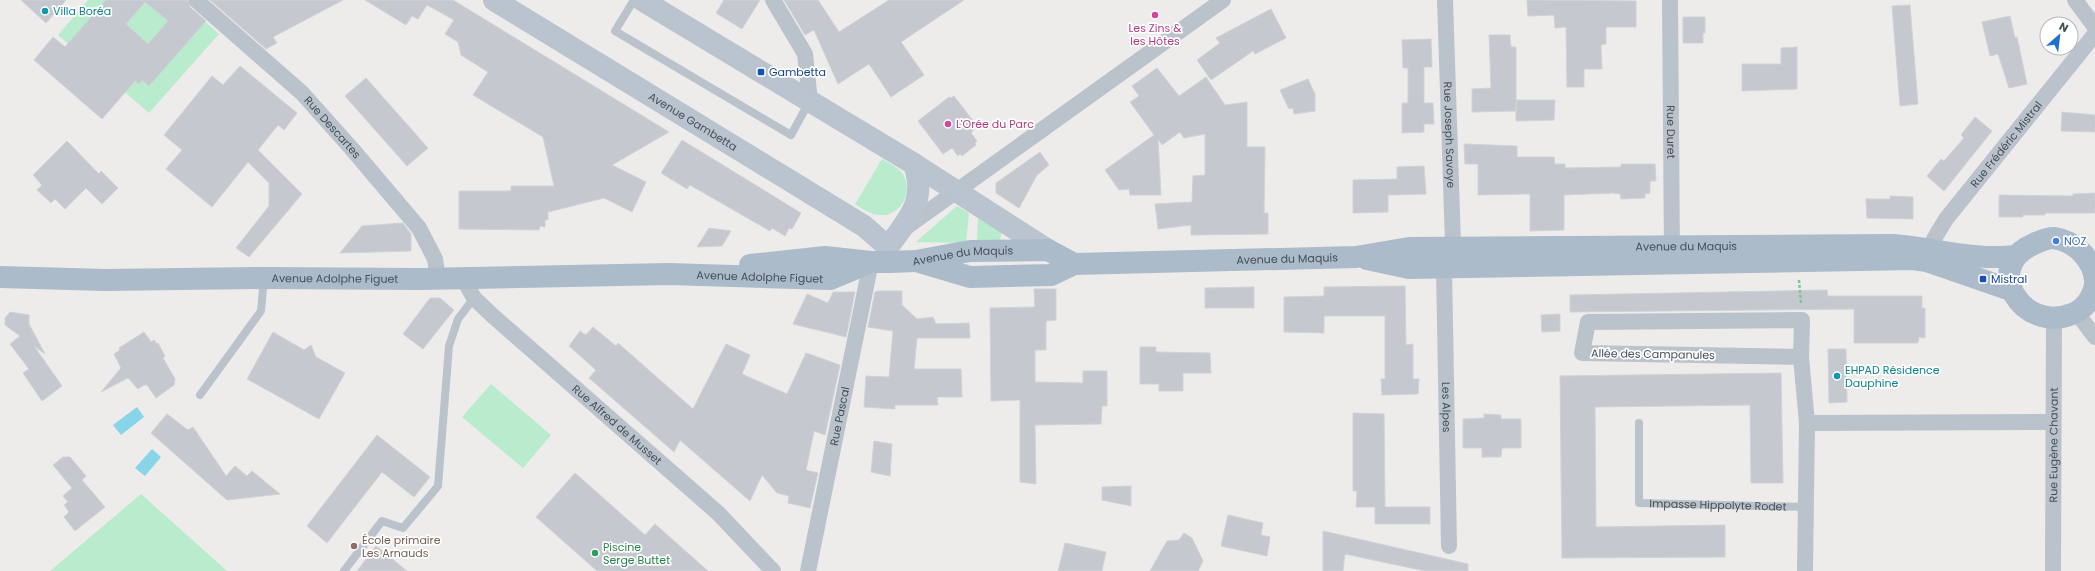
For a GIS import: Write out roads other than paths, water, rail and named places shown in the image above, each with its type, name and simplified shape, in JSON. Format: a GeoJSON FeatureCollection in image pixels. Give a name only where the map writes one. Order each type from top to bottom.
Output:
{"type":"FeatureCollection","features":[{"type":"Feature","properties":{"kind":"main road","name":"Avenue Gambetta"},"geometry":{"type":"LineString","coordinates":[[494,0],[864,226],[887,251]]}},
{"type":"Feature","properties":{"kind":"main road"},"geometry":{"type":"LineString","coordinates":[[642,0],[914,164],[1048,250]]}},
{"type":"Feature","properties":{"kind":"main road"},"geometry":{"type":"LineString","coordinates":[[887,251],[917,203],[920,189],[914,164]]}},
{"type":"Feature","properties":{"kind":"main road","name":"Avenue du Maquis"},"geometry":{"type":"LineString","coordinates":[[1672,255],[1798,262],[1913,259],[1929,255],[1995,259],[2016,256],[2027,247],[2053,238],[2066,242],[2079,249],[2094,280],[2086,305],[2076,312],[2054,319]]}},
{"type":"Feature","properties":{"kind":"main road","name":"Avenue du Maquis"},"geometry":{"type":"LineString","coordinates":[[916,261],[970,277],[1051,275],[1074,264],[1356,257],[1409,268],[1448,258],[1672,255],[1892,245],[1929,255],[2011,290]]}},
{"type":"Feature","properties":{"kind":"main road","name":"Avenue du Maquis"},"geometry":{"type":"LineString","coordinates":[[916,261],[970,251],[1048,250],[1074,264]]}},
{"type":"Feature","properties":{"kind":"main road","name":"Avenue Adolphe Figuet"},"geometry":{"type":"LineString","coordinates":[[0,277],[105,280],[463,278],[669,274],[887,251],[916,261]]}},
{"type":"Feature","properties":{"kind":"main road"},"geometry":{"type":"LineString","coordinates":[[2016,256],[2010,268],[2009,279],[2011,290],[2016,300],[2026,309],[2040,317],[2054,319]]}},
{"type":"Feature","properties":{"kind":"street","name":"Rue Descartes"},"geometry":{"type":"LineString","coordinates":[[196,0],[302,93],[352,148],[419,228],[435,259],[438,278]]}},
{"type":"Feature","properties":{"kind":"street"},"geometry":{"type":"LineString","coordinates":[[773,0],[805,54],[810,101]]}},
{"type":"Feature","properties":{"kind":"street"},"geometry":{"type":"LineString","coordinates":[[887,251],[956,191],[1222,0]]}},
{"type":"Feature","properties":{"kind":"street","name":"Rue Joseph Savoye"},"geometry":{"type":"LineString","coordinates":[[1445,0],[1448,258]]}},
{"type":"Feature","properties":{"kind":"street","name":"Rue Duret"},"geometry":{"type":"LineString","coordinates":[[1670,0],[1672,255]]}},
{"type":"Feature","properties":{"kind":"street"},"geometry":{"type":"LineString","coordinates":[[2075,0],[2095,27]]}},
{"type":"Feature","properties":{"kind":"street","name":"Rue Frédéric Mistral"},"geometry":{"type":"LineString","coordinates":[[1929,255],[1946,219],[2095,34]]}},
{"type":"Feature","properties":{"kind":"street","name":"Rue Pascal"},"geometry":{"type":"LineString","coordinates":[[808,571],[887,251]]}},
{"type":"Feature","properties":{"kind":"street","name":"Les Alpes"},"geometry":{"type":"LineString","coordinates":[[1448,258],[1449,546]]}},
{"type":"Feature","properties":{"kind":"street","name":"Rue Alfred de Musset"},"geometry":{"type":"LineString","coordinates":[[463,278],[474,298],[493,316],[718,513],[773,571]]}},
{"type":"Feature","properties":{"kind":"street"},"geometry":{"type":"LineString","coordinates":[[2076,312],[2095,337]]}},
{"type":"Feature","properties":{"kind":"street","name":"Rue Eugène Chavant"},"geometry":{"type":"LineString","coordinates":[[2053,571],[2054,319]]}},
{"type":"Feature","properties":{"kind":"street","name":"Allée des Campanules"},"geometry":{"type":"LineString","coordinates":[[1802,320],[1801,357],[1582,353],[1588,322],[1802,320]]}},
{"type":"Feature","properties":{"kind":"street"},"geometry":{"type":"LineString","coordinates":[[1801,357],[1807,423],[1804,506],[1805,571]]}},
{"type":"Feature","properties":{"kind":"street"},"geometry":{"type":"LineString","coordinates":[[1807,423],[2053,422]]}},
{"type":"Feature","properties":{"kind":"lane"},"geometry":{"type":"LineString","coordinates":[[634,0],[615,31],[791,135],[810,101]]}},
{"type":"Feature","properties":{"kind":"lane"},"geometry":{"type":"LineString","coordinates":[[200,395],[262,311],[264,278]]}},
{"type":"Feature","properties":{"kind":"lane"},"geometry":{"type":"LineString","coordinates":[[344,571],[382,521],[404,528],[438,486],[449,346],[458,319],[474,298]]}},
{"type":"Feature","properties":{"kind":"lane","name":"Impasse Hippolyte Rodet"},"geometry":{"type":"LineString","coordinates":[[1639,423],[1639,504],[1804,506]]}},
{"type":"Feature","properties":{"kind":"water"},"geometry":{"type":"Polygon","coordinates":[[[137,407],[144,417],[121,435],[113,425],[137,407]]]}},
{"type":"Feature","properties":{"kind":"water"},"geometry":{"type":"Polygon","coordinates":[[[152,449],[161,457],[145,476],[135,468],[152,449]]]}},
{"type":"Feature","properties":{"kind":"place","name":"Villa Boréa"},"geometry":{"type":"Point","coordinates":[45,11]}},
{"type":"Feature","properties":{"kind":"place","name":"Les Zins & les Hôtes"},"geometry":{"type":"Point","coordinates":[1155,15]}},
{"type":"Feature","properties":{"kind":"place","name":"Gambetta"},"geometry":{"type":"Point","coordinates":[761,72]}},
{"type":"Feature","properties":{"kind":"place","name":"L'Orée du Parc"},"geometry":{"type":"Point","coordinates":[948,124]}},
{"type":"Feature","properties":{"kind":"place","name":"NOZ"},"geometry":{"type":"Point","coordinates":[2056,241]}},
{"type":"Feature","properties":{"kind":"place","name":"Mistral"},"geometry":{"type":"Point","coordinates":[1983,279]}},
{"type":"Feature","properties":{"kind":"place","name":"EHPAD Résidence Dauphine"},"geometry":{"type":"Point","coordinates":[1837,376]}},
{"type":"Feature","properties":{"kind":"place","name":"École primaire Les Arnauds"},"geometry":{"type":"Point","coordinates":[354,546]}},
{"type":"Feature","properties":{"kind":"place","name":"Piscine Serge Buttet"},"geometry":{"type":"Point","coordinates":[595,553]}}]}
